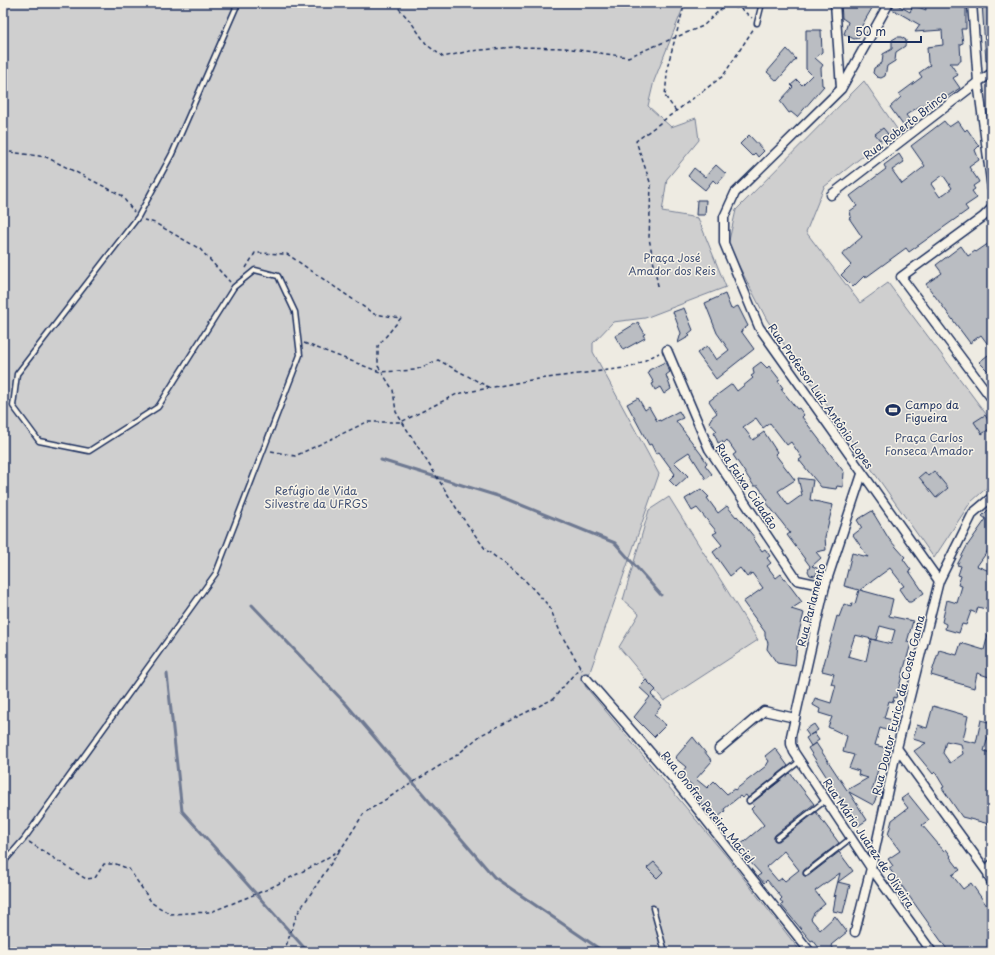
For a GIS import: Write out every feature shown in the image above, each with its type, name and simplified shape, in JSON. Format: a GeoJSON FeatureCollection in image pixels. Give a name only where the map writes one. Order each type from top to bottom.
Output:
{"type":"FeatureCollection","features":[{"type":"Feature","properties":{"kind":"street"},"geometry":{"type":"LineString","coordinates":[[835,3],[842,89]]}},
{"type":"Feature","properties":{"kind":"street","name":"Rua Professor Luiz Antônio Lopes"},"geometry":{"type":"LineString","coordinates":[[889,3],[842,89],[735,193],[724,217],[724,243],[759,327],[939,582]]}},
{"type":"Feature","properties":{"kind":"street"},"geometry":{"type":"LineString","coordinates":[[972,3],[978,82],[992,189]]}},
{"type":"Feature","properties":{"kind":"street","name":"Rua Roberto Brinco"},"geometry":{"type":"LineString","coordinates":[[831,195],[978,82],[992,73]]}},
{"type":"Feature","properties":{"kind":"street"},"geometry":{"type":"LineString","coordinates":[[992,208],[983,217],[901,277],[992,399]]}},
{"type":"Feature","properties":{"kind":"street"},"geometry":{"type":"LineString","coordinates":[[983,217],[992,218]]}},
{"type":"Feature","properties":{"kind":"street","name":"Rua Faixa Cidadão"},"geometry":{"type":"LineString","coordinates":[[667,350],[709,449],[798,580],[825,586]]}},
{"type":"Feature","properties":{"kind":"street","name":"Rua Parlamento"},"geometry":{"type":"LineString","coordinates":[[791,744],[795,718],[825,586],[862,474]]}},
{"type":"Feature","properties":{"kind":"street","name":"Rua Doutor Eurico da Costa Gama"},"geometry":{"type":"LineString","coordinates":[[855,932],[871,868],[897,748],[939,582],[973,513],[992,497]]}},
{"type":"Feature","properties":{"kind":"street","name":"Rua Onofre Pereira Maciel"},"geometry":{"type":"LineString","coordinates":[[586,678],[676,782],[810,952]]}},
{"type":"Feature","properties":{"kind":"street"},"geometry":{"type":"LineString","coordinates":[[720,749],[764,711],[795,718]]}},
{"type":"Feature","properties":{"kind":"street","name":"Rua Mário Juarez de Oliveira"},"geometry":{"type":"LineString","coordinates":[[791,744],[800,761],[871,868],[932,952]]}},
{"type":"Feature","properties":{"kind":"street"},"geometry":{"type":"LineString","coordinates":[[897,748],[991,874]]}},
{"type":"Feature","properties":{"kind":"lane"},"geometry":{"type":"LineString","coordinates":[[3,863],[24,839],[216,573],[300,355],[295,312],[278,276],[256,270],[234,287],[158,407],[90,451],[39,441],[13,406],[17,374],[138,217],[172,154],[238,3]]}},
{"type":"Feature","properties":{"kind":"lane"},"geometry":{"type":"LineString","coordinates":[[757,23],[762,3]]}},
{"type":"Feature","properties":{"kind":"lane"},"geometry":{"type":"LineString","coordinates":[[749,801],[800,761]]}},
{"type":"Feature","properties":{"kind":"lane"},"geometry":{"type":"LineString","coordinates":[[777,838],[826,800]]}},
{"type":"Feature","properties":{"kind":"lane"},"geometry":{"type":"LineString","coordinates":[[806,873],[851,838]]}},
{"type":"Feature","properties":{"kind":"lane"},"geometry":{"type":"LineString","coordinates":[[653,908],[665,952]]}},
{"type":"Feature","properties":{"kind":"path"},"geometry":{"type":"LineString","coordinates":[[394,3],[411,22],[427,45],[443,57],[470,51],[514,47],[565,48],[628,57],[676,39],[703,26],[725,5]]}},
{"type":"Feature","properties":{"kind":"path"},"geometry":{"type":"LineString","coordinates":[[676,111],[665,96],[668,64],[685,3]]}},
{"type":"Feature","properties":{"kind":"path"},"geometry":{"type":"LineString","coordinates":[[658,286],[649,238],[651,185],[636,141],[723,76],[757,23],[741,9],[720,3]]}},
{"type":"Feature","properties":{"kind":"path"},"geometry":{"type":"LineString","coordinates":[[3,151],[46,158],[121,196],[138,217],[155,223],[200,249],[234,287],[255,253],[287,254],[374,314],[401,318],[378,346],[378,366],[380,372],[393,390],[396,412],[401,422],[458,511],[486,550],[519,574],[549,606],[562,636],[586,678]]}},
{"type":"Feature","properties":{"kind":"path"},"geometry":{"type":"LineString","coordinates":[[299,342],[306,343],[380,372],[415,370],[438,360],[491,388]]}},
{"type":"Feature","properties":{"kind":"path"},"geometry":{"type":"LineString","coordinates":[[264,450],[295,456],[367,422],[401,422],[457,394],[531,380],[632,367],[667,350]]}},
{"type":"Feature","properties":{"kind":"path"},"geometry":{"type":"LineString","coordinates":[[284,952],[297,914],[364,813],[457,755],[481,735],[553,699],[580,667]]}},
{"type":"Feature","properties":{"kind":"path"},"geometry":{"type":"LineString","coordinates":[[24,839],[86,879],[95,878],[104,864],[116,864],[129,870],[152,903],[170,914],[211,912],[268,889],[341,849]]}},
{"type":"Feature","properties":{"kind":"green space","name":"Refúgio de Vida Silvestre da UFRGS"},"geometry":{"type":"Polygon","coordinates":[[[3,3],[685,3],[654,81],[648,106],[671,127],[696,118],[699,140],[667,179],[662,212],[698,218],[726,287],[645,318],[613,322],[593,343],[593,352],[659,474],[585,686],[727,857],[801,952],[3,952],[3,3]]]}},
{"type":"Feature","properties":{"kind":"green space","name":"Praça Carlos Fonseca Amador"},"geometry":{"type":"Polygon","coordinates":[[[864,81],[897,129],[824,187],[806,232],[860,303],[888,283],[992,422],[992,483],[970,503],[934,558],[767,320],[728,245],[736,210],[864,81]]]}},
{"type":"Feature","properties":{"kind":"green space"},"geometry":{"type":"Polygon","coordinates":[[[669,497],[758,640],[664,701],[619,647],[639,614],[623,600],[649,510],[669,497]]]}},
{"type":"Feature","properties":{"kind":"building"},"geometry":{"type":"Polygon","coordinates":[[[841,3],[875,3],[861,27],[860,31],[862,32],[858,38],[854,39],[844,34],[848,22],[842,18],[841,3]]]}},
{"type":"Feature","properties":{"kind":"building"},"geometry":{"type":"Polygon","coordinates":[[[894,3],[910,12],[913,5],[926,10],[925,3],[966,3],[966,29],[961,29],[963,43],[960,44],[961,61],[959,61],[959,63],[950,63],[958,75],[953,78],[960,88],[927,110],[923,104],[906,115],[912,123],[905,128],[890,107],[901,97],[899,94],[922,77],[919,73],[930,65],[928,62],[927,47],[943,45],[942,30],[915,32],[920,25],[892,9],[894,3]]]}},
{"type":"Feature","properties":{"kind":"building"},"geometry":{"type":"Polygon","coordinates":[[[982,3],[992,3],[992,61],[986,61],[982,3]]]}},
{"type":"Feature","properties":{"kind":"building"},"geometry":{"type":"Polygon","coordinates":[[[806,30],[821,30],[822,52],[815,58],[823,65],[821,68],[822,85],[824,86],[797,117],[791,112],[789,113],[780,101],[793,87],[791,85],[797,80],[802,85],[812,75],[806,69],[806,30]]]}},
{"type":"Feature","properties":{"kind":"building"},"geometry":{"type":"Polygon","coordinates":[[[897,37],[901,37],[906,40],[905,46],[896,52],[895,61],[887,66],[885,76],[881,78],[877,77],[873,73],[874,68],[882,63],[883,54],[892,49],[892,40],[897,37]]]}},
{"type":"Feature","properties":{"kind":"building"},"geometry":{"type":"Polygon","coordinates":[[[787,49],[796,59],[777,81],[767,72],[787,49]]]}},
{"type":"Feature","properties":{"kind":"building"},"geometry":{"type":"Polygon","coordinates":[[[944,121],[949,127],[958,121],[965,131],[967,129],[979,146],[975,150],[979,160],[969,167],[979,182],[973,186],[975,189],[972,191],[977,198],[965,206],[968,210],[909,252],[906,248],[865,278],[864,276],[853,287],[841,275],[851,265],[842,255],[843,253],[862,237],[849,218],[851,217],[850,211],[857,206],[850,196],[886,169],[884,165],[899,154],[904,162],[892,170],[902,184],[925,166],[911,146],[944,121]],[[943,175],[931,184],[940,197],[952,188],[943,175]]]}},
{"type":"Feature","properties":{"kind":"building"},"geometry":{"type":"Polygon","coordinates":[[[883,128],[888,134],[880,140],[875,134],[883,128]]]}},
{"type":"Feature","properties":{"kind":"building"},"geometry":{"type":"Polygon","coordinates":[[[749,135],[764,151],[758,157],[755,153],[752,156],[740,144],[749,135]]]}},
{"type":"Feature","properties":{"kind":"building"},"geometry":{"type":"Polygon","coordinates":[[[716,165],[726,174],[717,184],[713,180],[705,190],[688,176],[694,168],[705,177],[716,165]]]}},
{"type":"Feature","properties":{"kind":"building"},"geometry":{"type":"Polygon","coordinates":[[[697,200],[706,200],[705,215],[696,215],[697,200]]]}},
{"type":"Feature","properties":{"kind":"building"},"geometry":{"type":"Polygon","coordinates":[[[992,241],[992,350],[981,335],[970,343],[926,284],[942,273],[936,265],[961,246],[968,256],[992,241]]]}},
{"type":"Feature","properties":{"kind":"building"},"geometry":{"type":"Polygon","coordinates":[[[725,294],[731,309],[738,306],[748,326],[741,331],[754,349],[716,379],[697,353],[707,346],[716,360],[729,350],[717,333],[705,303],[725,294]]]}},
{"type":"Feature","properties":{"kind":"building"},"geometry":{"type":"Polygon","coordinates":[[[684,308],[693,330],[688,334],[690,336],[678,343],[681,333],[673,312],[684,308]]]}},
{"type":"Feature","properties":{"kind":"building"},"geometry":{"type":"Polygon","coordinates":[[[638,322],[645,334],[643,335],[645,338],[623,350],[615,336],[638,322]]]}},
{"type":"Feature","properties":{"kind":"building"},"geometry":{"type":"Polygon","coordinates":[[[992,352],[992,375],[979,362],[992,352]]]}},
{"type":"Feature","properties":{"kind":"building"},"geometry":{"type":"Polygon","coordinates":[[[665,362],[670,372],[666,375],[671,389],[664,394],[660,387],[655,390],[652,384],[654,383],[648,373],[649,370],[665,362]]]}},
{"type":"Feature","properties":{"kind":"building"},"geometry":{"type":"Polygon","coordinates":[[[761,362],[767,368],[769,366],[780,380],[778,381],[783,388],[781,389],[797,409],[799,408],[804,415],[802,417],[844,472],[843,487],[837,486],[836,489],[821,487],[799,460],[802,458],[791,442],[787,445],[770,423],[763,428],[756,418],[743,427],[753,440],[764,432],[777,452],[775,454],[795,480],[778,491],[788,505],[802,495],[798,478],[813,480],[810,500],[833,505],[825,537],[826,550],[816,552],[821,558],[812,566],[819,569],[815,576],[810,575],[808,571],[810,566],[787,535],[790,533],[766,502],[768,500],[758,486],[754,486],[733,455],[736,453],[727,440],[723,444],[722,441],[718,443],[714,433],[717,431],[709,422],[717,413],[709,401],[732,384],[737,391],[753,378],[751,376],[754,374],[753,368],[761,362]]]}},
{"type":"Feature","properties":{"kind":"building"},"geometry":{"type":"Polygon","coordinates":[[[638,398],[645,410],[649,407],[657,421],[660,421],[679,411],[683,418],[676,421],[701,454],[707,463],[705,465],[712,474],[706,479],[689,452],[674,462],[688,476],[676,487],[669,480],[675,474],[659,452],[656,454],[651,444],[649,445],[627,404],[638,398]]]}},
{"type":"Feature","properties":{"kind":"building"},"geometry":{"type":"Polygon","coordinates":[[[985,415],[992,427],[982,434],[974,422],[985,415]]]}},
{"type":"Feature","properties":{"kind":"building"},"geometry":{"type":"Polygon","coordinates":[[[934,471],[948,488],[936,498],[919,477],[925,472],[928,476],[934,471]]]}},
{"type":"Feature","properties":{"kind":"building"},"geometry":{"type":"Polygon","coordinates":[[[701,489],[709,497],[707,498],[718,513],[727,506],[736,517],[737,516],[755,538],[754,539],[762,551],[765,549],[770,556],[767,558],[771,563],[767,566],[776,578],[781,574],[802,602],[791,609],[804,613],[798,636],[795,666],[777,663],[767,649],[768,643],[765,632],[743,602],[763,588],[752,573],[747,577],[740,568],[730,576],[713,552],[722,545],[713,534],[717,532],[697,508],[692,511],[685,499],[701,489]]]}},
{"type":"Feature","properties":{"kind":"building"},"geometry":{"type":"Polygon","coordinates":[[[992,506],[992,545],[977,566],[992,572],[992,600],[989,610],[978,607],[976,613],[971,611],[966,625],[962,624],[959,633],[945,629],[946,624],[942,622],[947,600],[957,603],[962,586],[958,585],[961,576],[958,575],[961,566],[957,565],[967,546],[986,519],[982,516],[992,506]]]}},
{"type":"Feature","properties":{"kind":"building"},"geometry":{"type":"Polygon","coordinates":[[[872,511],[889,539],[905,557],[903,559],[911,570],[909,571],[924,593],[911,602],[908,602],[899,589],[904,586],[890,568],[860,590],[893,599],[889,616],[913,621],[907,642],[911,643],[896,698],[894,697],[893,702],[889,701],[884,718],[897,721],[894,733],[880,728],[875,745],[890,749],[887,764],[880,762],[872,791],[878,794],[873,805],[849,792],[867,820],[858,826],[808,748],[816,743],[847,790],[868,778],[858,775],[859,771],[849,768],[854,755],[843,752],[847,736],[828,727],[832,717],[819,713],[820,709],[813,705],[815,698],[831,703],[836,685],[831,684],[834,674],[822,671],[837,616],[839,617],[844,604],[851,607],[852,603],[855,604],[859,590],[844,586],[852,553],[868,557],[853,535],[862,528],[857,520],[872,511]],[[880,626],[876,640],[855,635],[848,656],[866,661],[871,639],[891,644],[895,630],[880,626]]]}},
{"type":"Feature","properties":{"kind":"building"},"geometry":{"type":"Polygon","coordinates":[[[989,631],[992,632],[992,678],[977,673],[974,688],[931,675],[939,650],[957,655],[961,643],[984,650],[989,631]]]}},
{"type":"Feature","properties":{"kind":"building"},"geometry":{"type":"Polygon","coordinates":[[[646,680],[656,690],[651,695],[662,705],[654,715],[666,725],[654,737],[634,717],[650,697],[639,687],[646,680]]]}},
{"type":"Feature","properties":{"kind":"building"},"geometry":{"type":"Polygon","coordinates":[[[933,706],[968,716],[963,740],[976,743],[981,720],[992,723],[992,738],[988,737],[984,751],[992,753],[992,811],[989,824],[962,817],[942,788],[944,787],[935,772],[933,774],[914,751],[926,743],[913,739],[917,725],[927,728],[933,706]],[[946,741],[943,753],[950,763],[963,754],[961,744],[946,741]]]}},
{"type":"Feature","properties":{"kind":"building"},"geometry":{"type":"Polygon","coordinates":[[[814,724],[818,730],[810,735],[814,733],[819,740],[811,746],[806,738],[809,736],[805,730],[814,724]]]}},
{"type":"Feature","properties":{"kind":"building"},"geometry":{"type":"Polygon","coordinates":[[[693,737],[712,761],[696,779],[707,788],[714,781],[727,794],[734,789],[735,790],[766,766],[769,761],[765,756],[775,748],[788,766],[748,798],[746,795],[742,798],[740,796],[724,809],[725,811],[714,821],[697,797],[699,795],[690,787],[692,785],[680,775],[686,767],[675,758],[693,737]]]}},
{"type":"Feature","properties":{"kind":"building"},"geometry":{"type":"Polygon","coordinates":[[[790,773],[814,804],[775,835],[774,840],[779,841],[816,812],[839,843],[804,870],[803,875],[808,876],[839,852],[853,871],[838,882],[850,885],[843,913],[833,911],[836,895],[834,897],[840,873],[815,891],[825,904],[814,913],[811,919],[820,930],[835,916],[847,932],[831,945],[836,952],[822,952],[813,940],[811,941],[781,905],[783,904],[780,900],[782,898],[767,880],[764,883],[758,876],[761,874],[740,851],[742,850],[739,846],[764,825],[751,809],[754,806],[752,803],[790,773]],[[784,851],[766,867],[778,881],[782,878],[785,881],[799,870],[784,851]]]}},
{"type":"Feature","properties":{"kind":"building"},"geometry":{"type":"Polygon","coordinates":[[[908,794],[929,820],[922,825],[944,851],[946,849],[960,870],[952,875],[963,889],[971,883],[992,913],[992,952],[949,952],[889,868],[893,866],[888,859],[900,851],[888,835],[892,820],[908,808],[901,799],[908,794]]]}},
{"type":"Feature","properties":{"kind":"building"},"geometry":{"type":"Polygon","coordinates":[[[654,862],[663,872],[657,878],[647,868],[654,862]]]}},
{"type":"Feature","properties":{"kind":"waterway"},"geometry":{"type":"LineString","coordinates":[[381,460],[504,498],[615,543],[661,595]]}},
{"type":"Feature","properties":{"kind":"waterway"},"geometry":{"type":"LineString","coordinates":[[252,605],[346,704],[494,877],[604,952]]}},
{"type":"Feature","properties":{"kind":"waterway"},"geometry":{"type":"LineString","coordinates":[[167,674],[182,811],[308,952]]}},
{"type":"Feature","properties":{"kind":"place","name":"Campo da Figueira"},"geometry":{"type":"Point","coordinates":[893,410]}},
{"type":"Feature","properties":{"kind":"park label","name":"Praça José Amador dos Reis"},"geometry":{"type":"Point","coordinates":[672,263]}}]}
